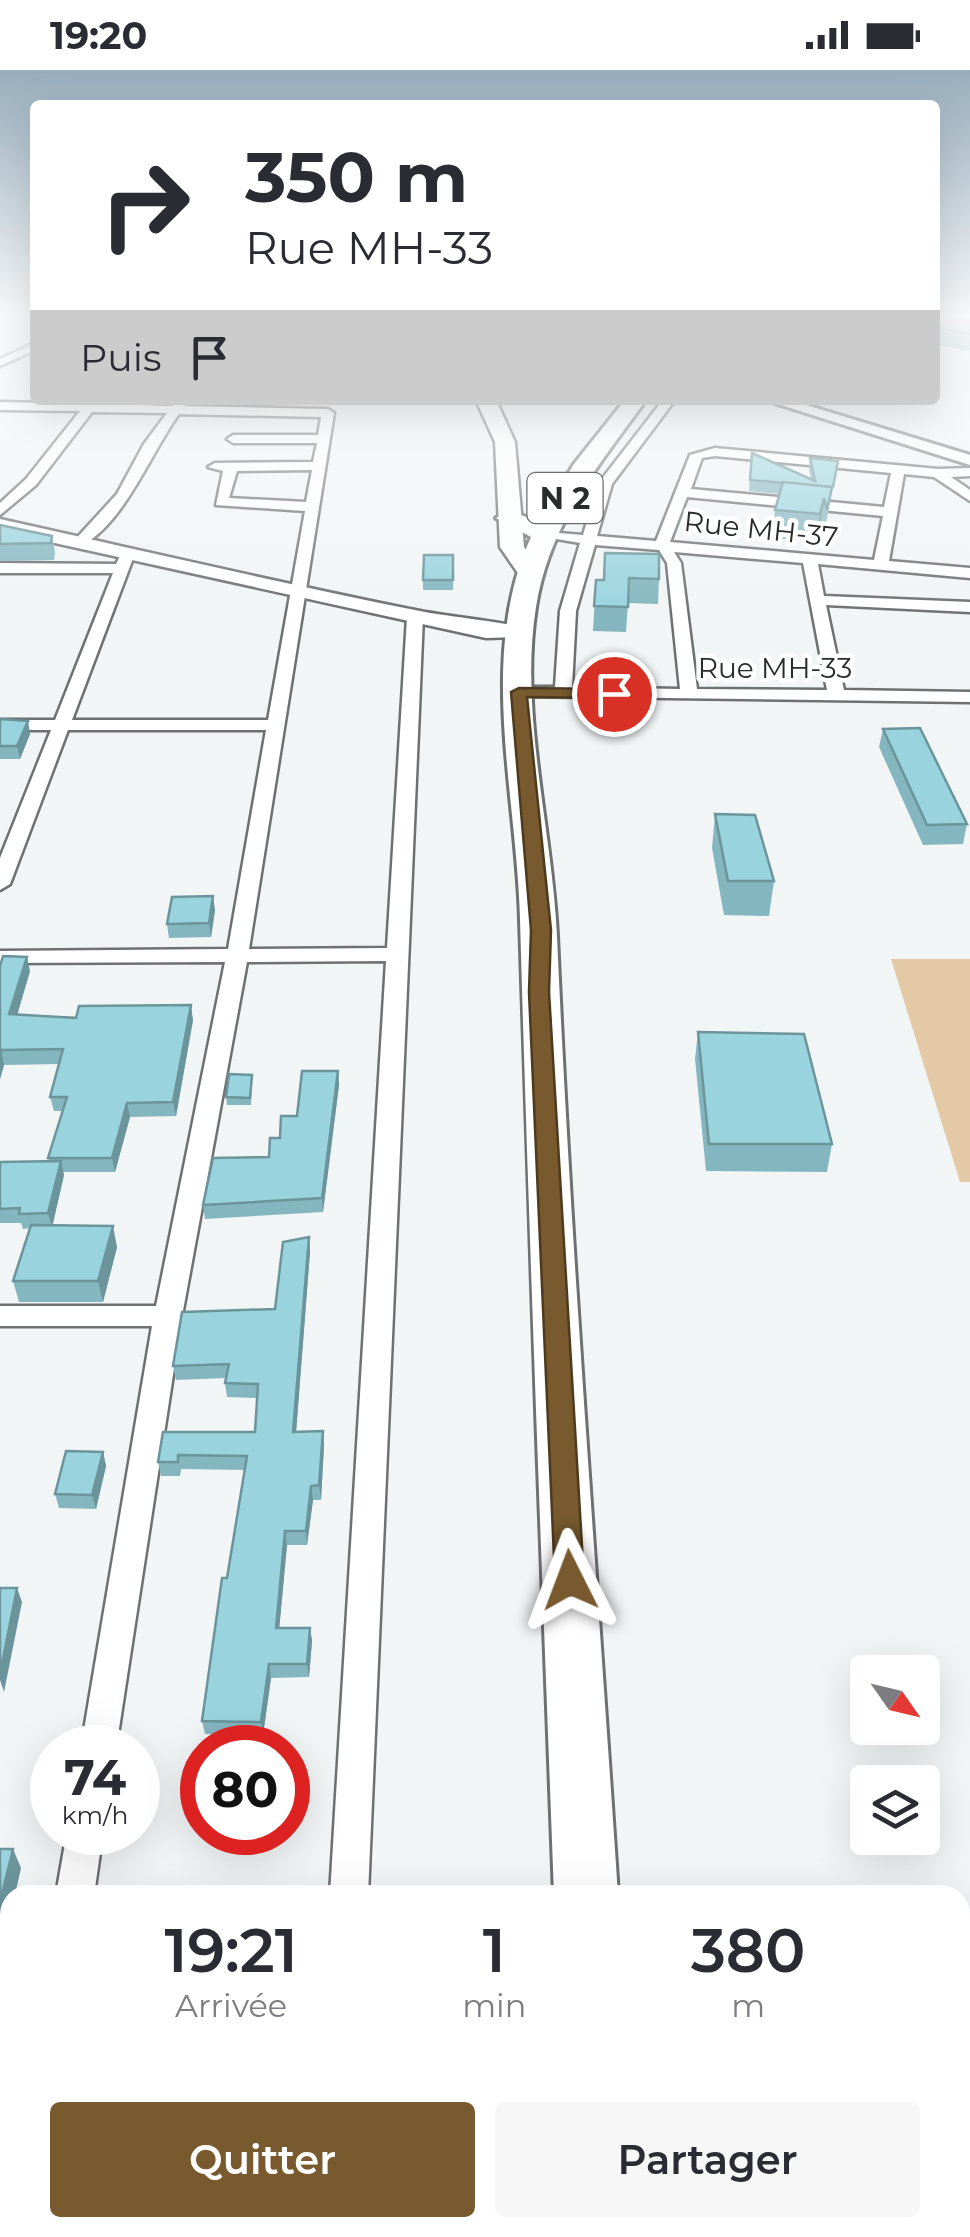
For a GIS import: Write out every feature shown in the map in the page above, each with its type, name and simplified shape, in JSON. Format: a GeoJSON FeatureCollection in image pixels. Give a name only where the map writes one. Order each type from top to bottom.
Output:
{"type":"FeatureCollection","features":[{"type":"Feature","properties":{"kind":"highway","name":"N 2"},"geometry":{"type":"LineString","coordinates":[[585,1885],[539,992],[541,693],[524,605],[546,536],[576,474],[625,414]]}},
{"type":"Feature","properties":{"kind":"highway"},"geometry":{"type":"LineString","coordinates":[[508,518],[524,522],[546,536]]}},
{"type":"Feature","properties":{"kind":"main road"},"geometry":{"type":"LineString","coordinates":[[0,525],[80,542],[124,561],[486,631],[524,605],[508,518],[505,442],[492,414]]}},
{"type":"Feature","properties":{"kind":"street"},"geometry":{"type":"LineString","coordinates":[[0,511],[31,482],[83,414]]}},
{"type":"Feature","properties":{"kind":"street"},"geometry":{"type":"LineString","coordinates":[[80,542],[123,496],[150,444],[173,414]]}},
{"type":"Feature","properties":{"kind":"street"},"geometry":{"type":"LineString","coordinates":[[102,1725],[168,1316],[238,953],[328,414]]}},
{"type":"Feature","properties":{"kind":"street"},"geometry":{"type":"LineString","coordinates":[[541,693],[604,484],[658,414]]}},
{"type":"Feature","properties":{"kind":"street"},"geometry":{"type":"LineString","coordinates":[[819,414],[970,460]]}},
{"type":"Feature","properties":{"kind":"street"},"geometry":{"type":"LineString","coordinates":[[867,414],[970,445]]}},
{"type":"Feature","properties":{"kind":"street"},"geometry":{"type":"LineString","coordinates":[[233,439],[323,439]]}},
{"type":"Feature","properties":{"kind":"street"},"geometry":{"type":"LineString","coordinates":[[689,695],[674,563],[662,544],[695,457],[710,452],[898,470],[970,472]]}},
{"type":"Feature","properties":{"kind":"street"},"geometry":{"type":"LineString","coordinates":[[312,508],[221,502],[223,467],[319,466]]}},
{"type":"Feature","properties":{"kind":"street"},"geometry":{"type":"LineString","coordinates":[[880,566],[898,470]]}},
{"type":"Feature","properties":{"kind":"street"},"geometry":{"type":"LineString","coordinates":[[938,473],[970,498]]}},
{"type":"Feature","properties":{"kind":"street"},"geometry":{"type":"LineString","coordinates":[[681,492],[890,512]]}},
{"type":"Feature","properties":{"kind":"street","name":"Rue MH-37"},"geometry":{"type":"LineString","coordinates":[[546,536],[970,572]]}},
{"type":"Feature","properties":{"kind":"street"},"geometry":{"type":"LineString","coordinates":[[809,558],[837,696]]}},
{"type":"Feature","properties":{"kind":"street"},"geometry":{"type":"LineString","coordinates":[[0,568],[124,561],[0,884]]}},
{"type":"Feature","properties":{"kind":"street"},"geometry":{"type":"LineString","coordinates":[[818,600],[970,607]]}},
{"type":"Feature","properties":{"kind":"street"},"geometry":{"type":"LineString","coordinates":[[350,1885],[416,617]]}},
{"type":"Feature","properties":{"kind":"street","name":"Rue MH-33"},"geometry":{"type":"LineString","coordinates":[[541,693],[970,697]]}},
{"type":"Feature","properties":{"kind":"street"},"geometry":{"type":"LineString","coordinates":[[0,725],[278,725]]}},
{"type":"Feature","properties":{"kind":"street"},"geometry":{"type":"LineString","coordinates":[[0,957],[400,954]]}},
{"type":"Feature","properties":{"kind":"street"},"geometry":{"type":"LineString","coordinates":[[0,1316],[168,1316]]}},
{"type":"Feature","properties":{"kind":"street"},"geometry":{"type":"LineString","coordinates":[[77,1885],[81,1855]]}},
{"type":"Feature","properties":{"kind":"shaded area"},"geometry":{"type":"Polygon","coordinates":[[[891,959],[970,959],[970,1182],[960,1182],[891,959]]]}},
{"type":"Feature","properties":{"kind":"building"},"geometry":{"type":"Polygon","coordinates":[[[752,453],[815,481],[810,458],[838,461],[833,487],[750,480],[752,453]]]}},
{"type":"Feature","properties":{"kind":"building"},"geometry":{"type":"Polygon","coordinates":[[[783,482],[832,487],[827,510],[824,498],[820,514],[775,510],[783,482]]]}},
{"type":"Feature","properties":{"kind":"building"},"geometry":{"type":"Polygon","coordinates":[[[0,525],[52,536],[51,543],[0,544],[0,525]]]}},
{"type":"Feature","properties":{"kind":"building"},"geometry":{"type":"Polygon","coordinates":[[[605,553],[659,554],[659,579],[629,578],[628,607],[594,606],[596,580],[604,580],[605,553]]]}},
{"type":"Feature","properties":{"kind":"building"},"geometry":{"type":"Polygon","coordinates":[[[424,555],[453,555],[453,580],[423,580],[424,555]]]}},
{"type":"Feature","properties":{"kind":"building"},"geometry":{"type":"Polygon","coordinates":[[[0,719],[28,721],[17,746],[0,746],[0,719]]]}},
{"type":"Feature","properties":{"kind":"building"},"geometry":{"type":"Polygon","coordinates":[[[920,728],[967,824],[927,825],[883,729],[920,728]]]}},
{"type":"Feature","properties":{"kind":"building"},"geometry":{"type":"Polygon","coordinates":[[[715,814],[755,815],[774,881],[728,881],[715,814]]]}},
{"type":"Feature","properties":{"kind":"building"},"geometry":{"type":"Polygon","coordinates":[[[213,896],[209,923],[167,924],[172,897],[213,896]]]}},
{"type":"Feature","properties":{"kind":"building"},"geometry":{"type":"Polygon","coordinates":[[[3,956],[27,957],[9,1014],[76,1018],[79,1006],[191,1005],[173,1102],[127,1103],[112,1158],[48,1158],[67,1097],[50,1097],[63,1049],[0,1053],[3,956]]]}},
{"type":"Feature","properties":{"kind":"building"},"geometry":{"type":"Polygon","coordinates":[[[698,1032],[804,1034],[832,1144],[709,1144],[698,1032]]]}},
{"type":"Feature","properties":{"kind":"building"},"geometry":{"type":"Polygon","coordinates":[[[302,1071],[338,1071],[322,1198],[203,1205],[213,1158],[269,1157],[270,1138],[280,1138],[281,1116],[297,1116],[302,1071]]]}},
{"type":"Feature","properties":{"kind":"building"},"geometry":{"type":"Polygon","coordinates":[[[229,1074],[252,1075],[250,1098],[226,1097],[229,1074]]]}},
{"type":"Feature","properties":{"kind":"building"},"geometry":{"type":"Polygon","coordinates":[[[61,1161],[48,1213],[19,1214],[20,1208],[0,1209],[0,1162],[61,1161]]]}},
{"type":"Feature","properties":{"kind":"building"},"geometry":{"type":"Polygon","coordinates":[[[31,1225],[113,1226],[98,1281],[13,1281],[31,1225]]]}},
{"type":"Feature","properties":{"kind":"building"},"geometry":{"type":"Polygon","coordinates":[[[309,1237],[293,1432],[323,1431],[319,1485],[311,1486],[306,1531],[285,1531],[276,1628],[310,1628],[307,1664],[269,1664],[261,1722],[202,1721],[222,1578],[227,1578],[247,1456],[178,1455],[178,1462],[158,1462],[163,1432],[255,1432],[258,1384],[225,1383],[229,1364],[173,1366],[182,1312],[275,1309],[283,1242],[309,1237]]]}},
{"type":"Feature","properties":{"kind":"building"},"geometry":{"type":"Polygon","coordinates":[[[66,1451],[103,1452],[92,1495],[55,1494],[66,1451]]]}},
{"type":"Feature","properties":{"kind":"building"},"geometry":{"type":"Polygon","coordinates":[[[0,1588],[17,1588],[0,1674],[0,1588]]]}},
{"type":"Feature","properties":{"kind":"building"},"geometry":{"type":"Polygon","coordinates":[[[0,1849],[13,1849],[4,1885],[0,1885],[0,1849]]]}},
{"type":"Feature","properties":{"kind":"route"},"geometry":{"type":"LineString","coordinates":[[570,1580],[539,992],[541,930],[519,692],[614,694]]}}]}
